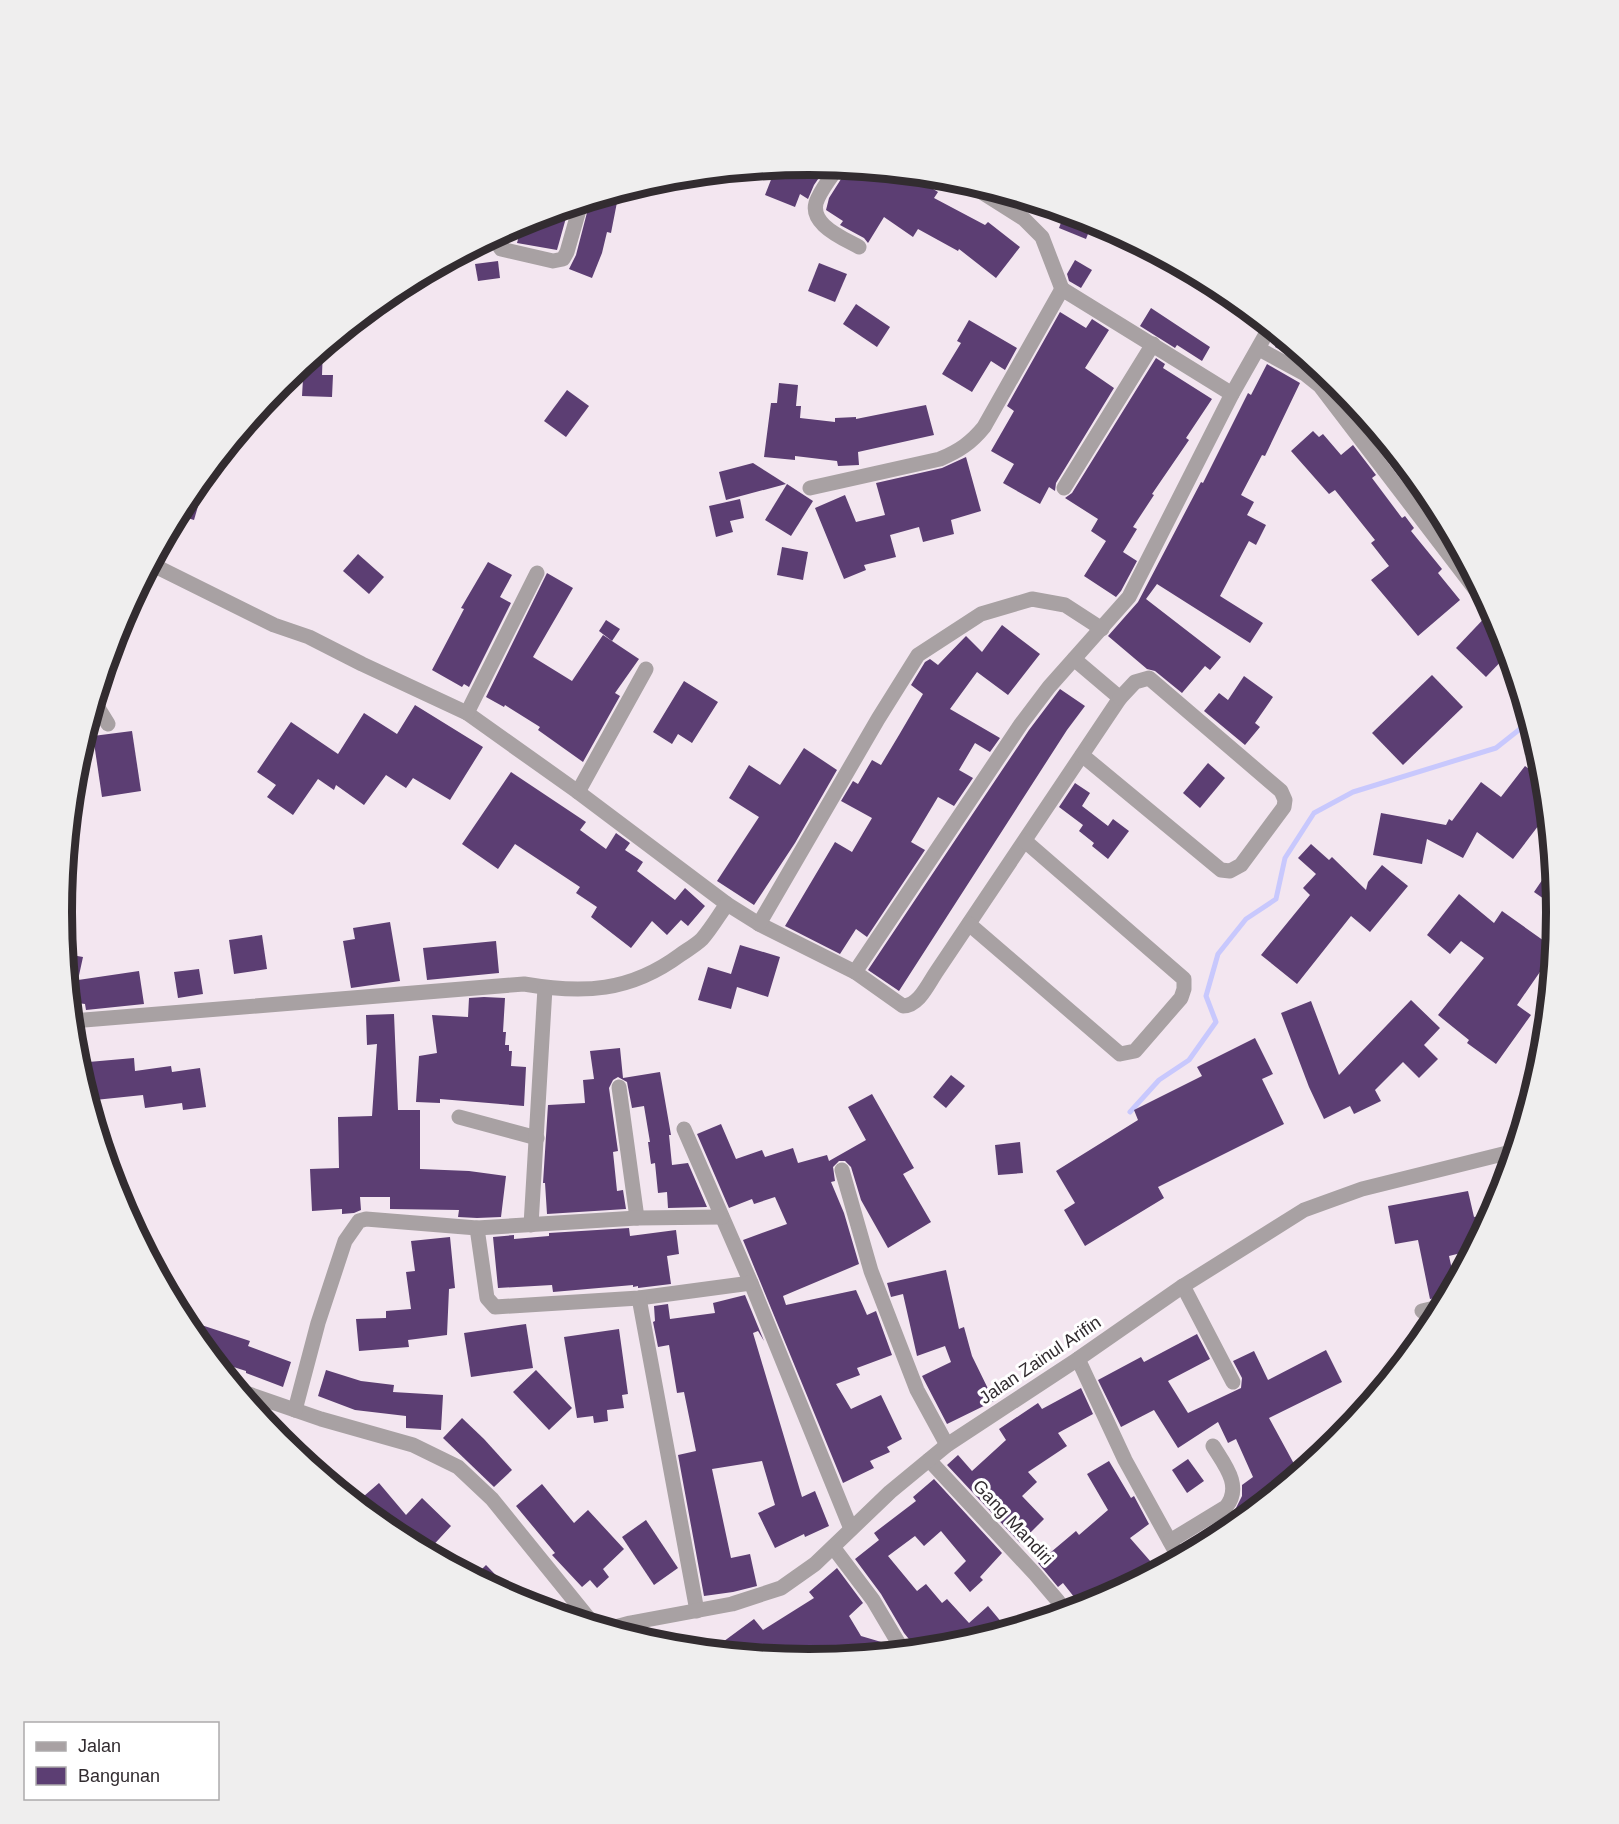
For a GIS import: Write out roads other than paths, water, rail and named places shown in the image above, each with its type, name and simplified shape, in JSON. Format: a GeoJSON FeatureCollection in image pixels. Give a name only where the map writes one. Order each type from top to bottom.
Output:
{"type":"FeatureCollection","features":[{"type":"Feature","properties":{"kind":"street"},"geometry":{"type":"LineString","coordinates":[[833,175],[818,199],[816,213],[829,230],[859,247]]}},
{"type":"Feature","properties":{"kind":"street"},"geometry":{"type":"LineString","coordinates":[[1008,202],[1042,237],[1062,289],[1232,394]]}},
{"type":"Feature","properties":{"kind":"street"},"geometry":{"type":"LineString","coordinates":[[498,244],[501,249],[553,261],[562,259],[567,252],[578,212]]}},
{"type":"Feature","properties":{"kind":"street"},"geometry":{"type":"LineString","coordinates":[[810,488],[940,459],[959,451],[973,441],[984,428],[1062,289]]}},
{"type":"Feature","properties":{"kind":"street"},"geometry":{"type":"LineString","coordinates":[[855,972],[1021,724],[1049,687],[1129,597],[1232,394],[1266,334]]}},
{"type":"Feature","properties":{"kind":"street"},"geometry":{"type":"LineString","coordinates":[[1064,488],[1153,344]]}},
{"type":"Feature","properties":{"kind":"street"},"geometry":{"type":"LineString","coordinates":[[1259,348],[1305,374],[1320,386],[1467,579]]}},
{"type":"Feature","properties":{"kind":"street"},"geometry":{"type":"LineString","coordinates":[[158,567],[273,625],[309,637],[467,713],[578,792],[727,904],[759,924],[855,972],[903,1006],[916,1002],[1120,698],[1135,682],[1149,678],[1281,791],[1285,800],[1284,807],[1241,865],[1230,871],[1221,870],[1082,755]]}},
{"type":"Feature","properties":{"kind":"street"},"geometry":{"type":"LineString","coordinates":[[467,713],[537,573]]}},
{"type":"Feature","properties":{"kind":"street"},"geometry":{"type":"LineString","coordinates":[[759,924],[878,719],[918,655],[981,615],[1032,599],[1065,605],[1102,629]]}},
{"type":"Feature","properties":{"kind":"street"},"geometry":{"type":"LineString","coordinates":[[1074,659],[1120,698]]}},
{"type":"Feature","properties":{"kind":"street"},"geometry":{"type":"LineString","coordinates":[[578,792],[646,669]]}},
{"type":"Feature","properties":{"kind":"street"},"geometry":{"type":"LineString","coordinates":[[100,711],[108,724]]}},
{"type":"Feature","properties":{"kind":"street"},"geometry":{"type":"LineString","coordinates":[[969,924],[1119,1054],[1135,1051],[1180,998],[1184,989],[1184,979],[1025,841]]}},
{"type":"Feature","properties":{"kind":"street"},"geometry":{"type":"LineString","coordinates":[[80,1021],[524,984],[545,988],[600,990],[639,980],[667,965],[702,939],[727,904]]}},
{"type":"Feature","properties":{"kind":"street"},"geometry":{"type":"LineString","coordinates":[[531,1225],[545,988]]}},
{"type":"Feature","properties":{"kind":"street"},"geometry":{"type":"LineString","coordinates":[[619,1087],[637,1218]]}},
{"type":"Feature","properties":{"kind":"street"},"geometry":{"type":"LineString","coordinates":[[459,1117],[537,1138]]}},
{"type":"Feature","properties":{"kind":"street"},"geometry":{"type":"LineString","coordinates":[[684,1129],[751,1283],[850,1529]]}},
{"type":"Feature","properties":{"kind":"street","name":"Jalan Zainul Arifin"},"geometry":{"type":"LineString","coordinates":[[623,1625],[732,1604],[782,1588],[799,1577],[890,1492],[947,1445],[1078,1359],[1183,1286],[1304,1210],[1362,1189],[1507,1152]]}},
{"type":"Feature","properties":{"kind":"street"},"geometry":{"type":"LineString","coordinates":[[842,1170],[872,1271],[917,1390],[947,1445]]}},
{"type":"Feature","properties":{"kind":"street"},"geometry":{"type":"LineString","coordinates":[[295,1410],[328,1290],[345,1241],[359,1221],[366,1219],[477,1228],[637,1218],[722,1217]]}},
{"type":"Feature","properties":{"kind":"street"},"geometry":{"type":"LineString","coordinates":[[477,1228],[487,1298],[495,1307],[639,1298],[751,1283]]}},
{"type":"Feature","properties":{"kind":"street"},"geometry":{"type":"LineString","coordinates":[[1183,1286],[1233,1382]]}},
{"type":"Feature","properties":{"kind":"street"},"geometry":{"type":"LineString","coordinates":[[639,1298],[697,1611]]}},
{"type":"Feature","properties":{"kind":"street"},"geometry":{"type":"LineString","coordinates":[[1422,1311],[1431,1309]]}},
{"type":"Feature","properties":{"kind":"street"},"geometry":{"type":"LineString","coordinates":[[1078,1359],[1125,1460],[1176,1552]]}},
{"type":"Feature","properties":{"kind":"street"},"geometry":{"type":"LineString","coordinates":[[253,1395],[413,1445],[458,1467],[492,1498],[585,1614]]}},
{"type":"Feature","properties":{"kind":"street"},"geometry":{"type":"LineString","coordinates":[[1170,1541],[1226,1507],[1232,1500],[1231,1478],[1213,1446]]}},
{"type":"Feature","properties":{"kind":"street","name":"Gang Mandiri"},"geometry":{"type":"LineString","coordinates":[[929,1460],[1043,1583],[1060,1605]]}},
{"type":"Feature","properties":{"kind":"street"},"geometry":{"type":"LineString","coordinates":[[833,1547],[873,1600],[899,1644]]}},
{"type":"Feature","properties":{"kind":"waterway"},"geometry":{"type":"LineString","coordinates":[[1130,1112],[1159,1080],[1189,1060],[1216,1022],[1206,996],[1218,954],[1246,919],[1276,899],[1285,858],[1314,813],[1353,792],[1496,748],[1520,729],[1522,721]]}}]}
